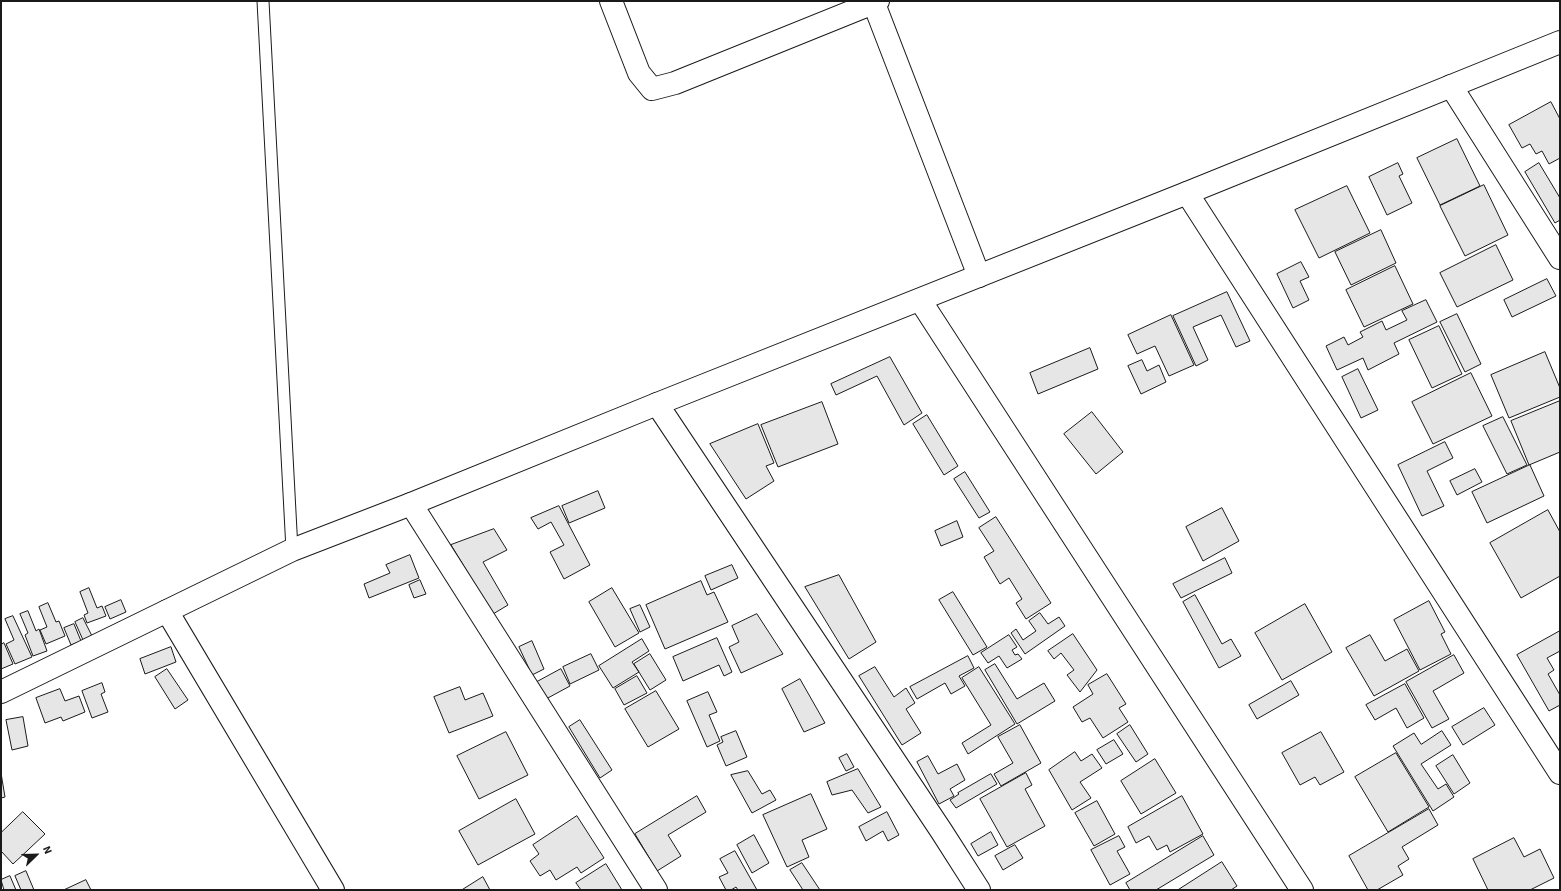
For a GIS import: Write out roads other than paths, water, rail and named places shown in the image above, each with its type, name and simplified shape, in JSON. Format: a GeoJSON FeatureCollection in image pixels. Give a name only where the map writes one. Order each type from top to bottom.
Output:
{"type":"FeatureCollection","features":[{"type":"Feature","properties":{"kind":"street"},"geometry":{"type":"LineString","coordinates":[[611,1],[639,73],[652,89],[676,83],[875,2],[979,276]]}},
{"type":"Feature","properties":{"kind":"street"},"geometry":{"type":"LineString","coordinates":[[1,692],[292,550],[411,504],[1560,42]]}},
{"type":"Feature","properties":{"kind":"street"},"geometry":{"type":"LineString","coordinates":[[1451,86],[1560,258]]}},
{"type":"Feature","properties":{"kind":"street"},"geometry":{"type":"LineString","coordinates":[[1187,193],[1560,773]]}},
{"type":"Feature","properties":{"kind":"street"},"geometry":{"type":"LineString","coordinates":[[920,300],[1302,890]]}},
{"type":"Feature","properties":{"kind":"street"},"geometry":{"type":"LineString","coordinates":[[657,404],[979,890]]}},
{"type":"Feature","properties":{"kind":"street"},"geometry":{"type":"LineString","coordinates":[[411,504],[656,890]]}},
{"type":"Feature","properties":{"kind":"street"},"geometry":{"type":"LineString","coordinates":[[167,611],[333,890]]}},
{"type":"Feature","properties":{"kind":"lane"},"geometry":{"type":"LineString","coordinates":[[263,1],[292,550]]}}]}
